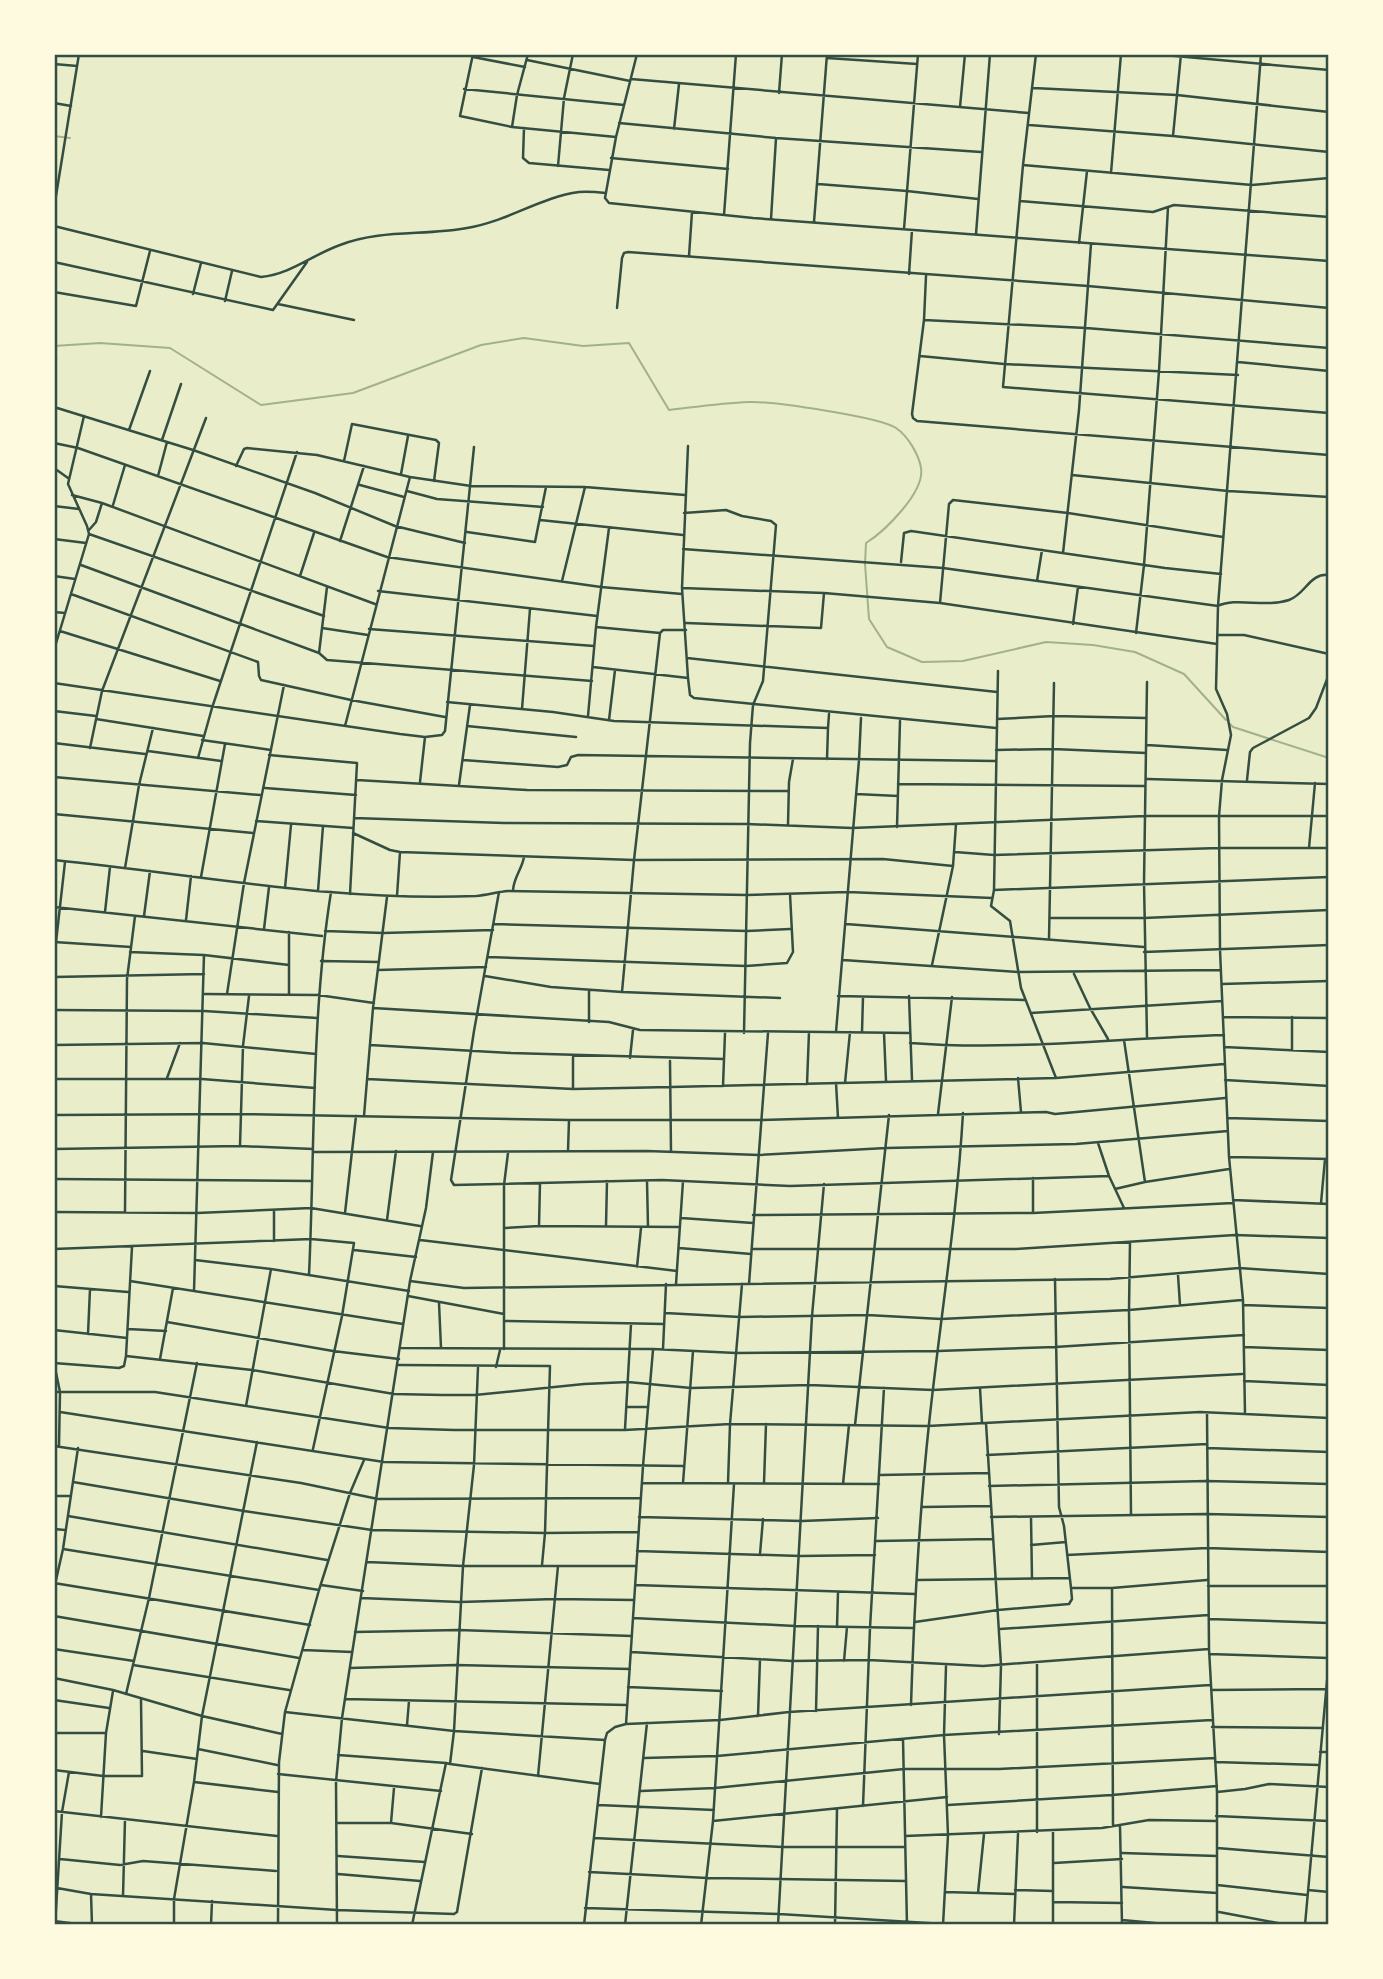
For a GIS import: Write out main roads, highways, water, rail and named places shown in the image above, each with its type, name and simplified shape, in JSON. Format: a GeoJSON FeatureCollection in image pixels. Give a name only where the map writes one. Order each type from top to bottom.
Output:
{"type":"FeatureCollection","features":[{"type":"Feature","properties":{"kind":"waterway"},"geometry":{"type":"LineString","coordinates":[[54,136],[70,138]]}},
{"type":"Feature","properties":{"kind":"waterway"},"geometry":{"type":"LineString","coordinates":[[54,346],[100,343],[170,348],[261,405],[353,393],[481,345],[524,338],[583,346],[629,343],[669,410],[761,402],[825,410],[886,424],[896,428],[909,441],[921,468],[917,488],[902,510],[866,543],[869,619],[887,647],[922,662],[963,661],[1046,642],[1093,645],[1135,652],[1184,674],[1226,720]]}},
{"type":"Feature","properties":{"kind":"waterway"},"geometry":{"type":"LineString","coordinates":[[1230,724],[1329,758]]}}]}
